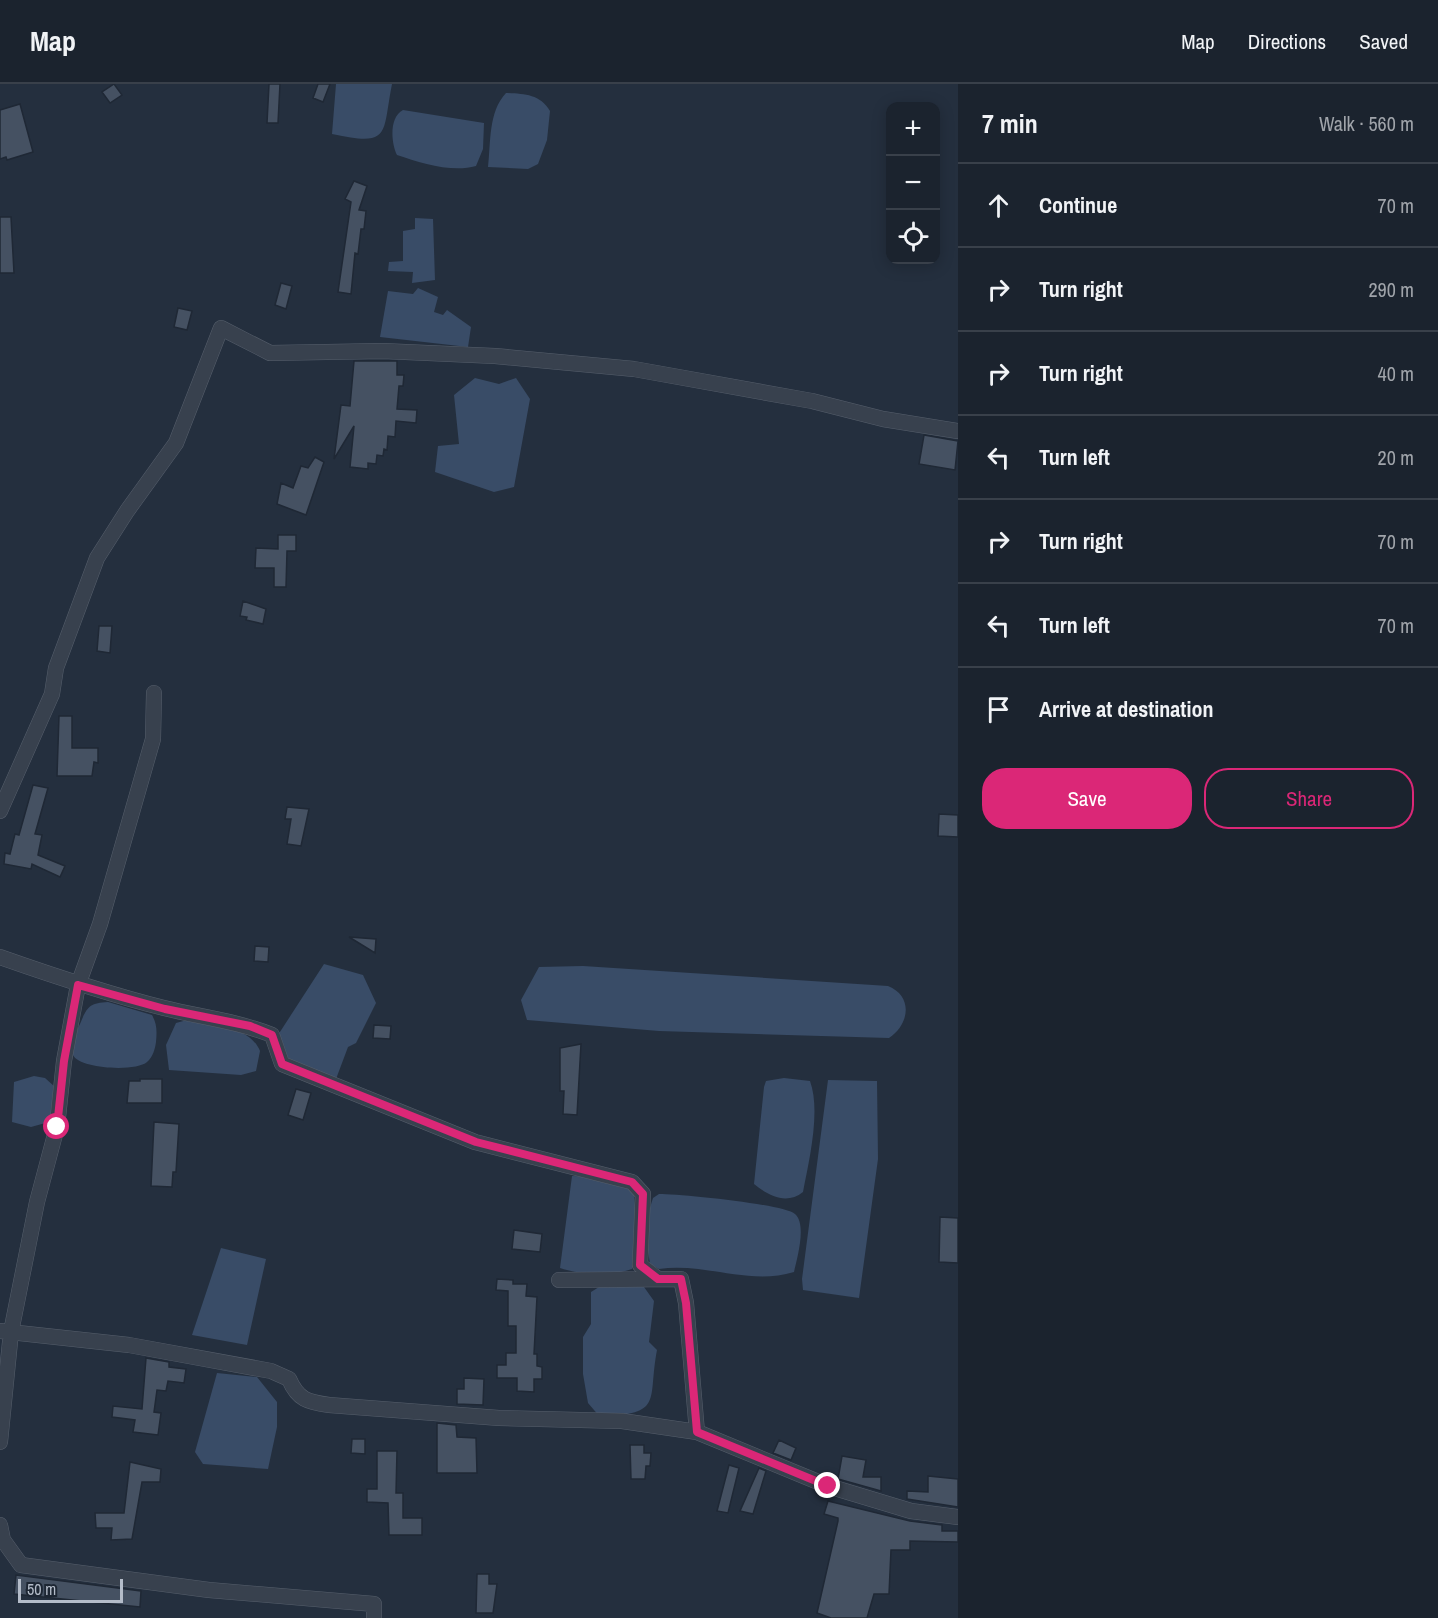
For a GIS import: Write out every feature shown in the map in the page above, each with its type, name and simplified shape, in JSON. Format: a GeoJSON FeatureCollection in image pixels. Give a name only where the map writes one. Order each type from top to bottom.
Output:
{"type":"FeatureCollection","features":[{"type":"Feature","properties":{"kind":"street"},"geometry":{"type":"LineString","coordinates":[[0,811],[52,694],[56,668],[97,558],[127,511],[176,443],[220,328],[270,353],[383,351],[495,356],[634,369],[812,401],[883,419],[958,431]]}},
{"type":"Feature","properties":{"kind":"street"},"geometry":{"type":"LineString","coordinates":[[0,1442],[5,1331],[57,1127],[64,1061],[78,985],[100,924],[153,739],[154,693]]}},
{"type":"Feature","properties":{"kind":"street"},"geometry":{"type":"LineString","coordinates":[[0,957],[78,985],[165,1009],[250,1026],[272,1035],[282,1064],[352,1093],[476,1142],[632,1182],[643,1194],[640,1265],[658,1279]]}},
{"type":"Feature","properties":{"kind":"street"},"geometry":{"type":"LineString","coordinates":[[559,1280],[681,1279],[686,1303],[697,1432]]}},
{"type":"Feature","properties":{"kind":"street"},"geometry":{"type":"LineString","coordinates":[[5,1331],[129,1346],[272,1371],[290,1379],[295,1393],[304,1401],[329,1405],[499,1418],[622,1421],[697,1432],[828,1486],[911,1511],[958,1517]]}},
{"type":"Feature","properties":{"kind":"street"},"geometry":{"type":"LineString","coordinates":[[0,1525],[3,1540],[21,1565],[209,1590],[375,1604],[374,1618]]}},
{"type":"Feature","properties":{"kind":"water"},"geometry":{"type":"Polygon","coordinates":[[[336,84],[392,84],[387,115],[381,133],[365,139],[332,134],[336,84]]]}},
{"type":"Feature","properties":{"kind":"water"},"geometry":{"type":"Polygon","coordinates":[[[506,93],[536,98],[550,111],[547,140],[538,164],[528,169],[488,167],[493,118],[506,93]]]}},
{"type":"Feature","properties":{"kind":"water"},"geometry":{"type":"Polygon","coordinates":[[[403,110],[484,123],[483,149],[476,166],[447,168],[397,155],[392,131],[395,118],[403,110]]]}},
{"type":"Feature","properties":{"kind":"water"},"geometry":{"type":"Polygon","coordinates":[[[415,218],[433,219],[435,280],[412,283],[413,272],[388,271],[389,262],[403,261],[403,231],[415,229],[415,218]]]}},
{"type":"Feature","properties":{"kind":"water"},"geometry":{"type":"Polygon","coordinates":[[[418,288],[438,297],[434,312],[443,315],[447,310],[471,327],[468,347],[380,337],[388,291],[413,294],[418,288]]]}},
{"type":"Feature","properties":{"kind":"water"},"geometry":{"type":"Polygon","coordinates":[[[475,378],[499,384],[516,378],[530,399],[514,487],[494,492],[435,472],[438,446],[459,444],[454,395],[475,378]]]}},
{"type":"Feature","properties":{"kind":"water"},"geometry":{"type":"Polygon","coordinates":[[[324,964],[363,975],[376,1003],[356,1043],[348,1047],[336,1079],[285,1063],[278,1035],[324,964]]]}},
{"type":"Feature","properties":{"kind":"water"},"geometry":{"type":"Polygon","coordinates":[[[583,966],[888,986],[902,996],[905,1003],[905,1018],[889,1038],[659,1031],[527,1020],[521,1000],[539,967],[583,966]]]}},
{"type":"Feature","properties":{"kind":"water"},"geometry":{"type":"Polygon","coordinates":[[[108,1002],[152,1015],[155,1021],[156,1042],[147,1062],[132,1067],[108,1068],[77,1060],[73,1055],[73,1039],[87,1010],[97,1003],[108,1002]]]}},
{"type":"Feature","properties":{"kind":"water"},"geometry":{"type":"Polygon","coordinates":[[[187,1020],[218,1025],[248,1036],[260,1051],[256,1071],[241,1075],[169,1070],[166,1045],[176,1023],[187,1020]]]}},
{"type":"Feature","properties":{"kind":"water"},"geometry":{"type":"Polygon","coordinates":[[[34,1076],[45,1078],[55,1087],[57,1104],[49,1122],[31,1127],[12,1122],[14,1082],[34,1076]]]}},
{"type":"Feature","properties":{"kind":"water"},"geometry":{"type":"Polygon","coordinates":[[[784,1078],[810,1081],[814,1107],[813,1136],[803,1192],[791,1198],[771,1195],[754,1184],[764,1087],[766,1081],[784,1078]]]}},
{"type":"Feature","properties":{"kind":"water"},"geometry":{"type":"Polygon","coordinates":[[[828,1080],[877,1081],[878,1159],[859,1298],[803,1290],[802,1279],[828,1080]]]}},
{"type":"Feature","properties":{"kind":"water"},"geometry":{"type":"Polygon","coordinates":[[[572,1176],[601,1177],[634,1189],[637,1249],[632,1269],[596,1274],[560,1268],[572,1176]]]}},
{"type":"Feature","properties":{"kind":"water"},"geometry":{"type":"Polygon","coordinates":[[[659,1194],[752,1203],[787,1210],[795,1214],[799,1219],[801,1233],[794,1272],[777,1276],[760,1276],[693,1268],[659,1269],[650,1264],[647,1223],[653,1198],[659,1194]]]}},
{"type":"Feature","properties":{"kind":"water"},"geometry":{"type":"Polygon","coordinates":[[[221,1248],[266,1259],[247,1345],[192,1335],[221,1248]]]}},
{"type":"Feature","properties":{"kind":"water"},"geometry":{"type":"Polygon","coordinates":[[[599,1287],[644,1287],[654,1301],[649,1342],[657,1350],[652,1393],[644,1408],[635,1412],[600,1417],[588,1403],[583,1374],[583,1337],[591,1324],[591,1292],[599,1287]]]}},
{"type":"Feature","properties":{"kind":"water"},"geometry":{"type":"Polygon","coordinates":[[[217,1373],[257,1377],[277,1402],[277,1427],[268,1469],[203,1464],[195,1452],[217,1373]]]}},
{"type":"Feature","properties":{"kind":"building"},"geometry":{"type":"Polygon","coordinates":[[[114,84],[122,95],[110,103],[102,92],[114,84]]]}},
{"type":"Feature","properties":{"kind":"building"},"geometry":{"type":"Polygon","coordinates":[[[269,84],[280,84],[278,123],[267,123],[269,84]]]}},
{"type":"Feature","properties":{"kind":"building"},"geometry":{"type":"Polygon","coordinates":[[[318,84],[330,84],[323,102],[313,98],[318,84]]]}},
{"type":"Feature","properties":{"kind":"building"},"geometry":{"type":"Polygon","coordinates":[[[20,104],[33,152],[7,160],[6,157],[0,159],[0,110],[20,104]]]}},
{"type":"Feature","properties":{"kind":"building"},"geometry":{"type":"Polygon","coordinates":[[[354,181],[367,186],[359,210],[366,211],[358,254],[355,253],[351,294],[338,292],[351,202],[345,199],[354,181]]]}},
{"type":"Feature","properties":{"kind":"building"},"geometry":{"type":"Polygon","coordinates":[[[0,217],[11,217],[14,273],[0,273],[0,217]]]}},
{"type":"Feature","properties":{"kind":"building"},"geometry":{"type":"Polygon","coordinates":[[[281,283],[292,286],[286,309],[275,305],[281,283]]]}},
{"type":"Feature","properties":{"kind":"building"},"geometry":{"type":"Polygon","coordinates":[[[178,308],[192,311],[187,330],[174,327],[178,308]]]}},
{"type":"Feature","properties":{"kind":"building"},"geometry":{"type":"Polygon","coordinates":[[[354,361],[397,361],[397,375],[404,375],[403,386],[399,386],[397,409],[417,410],[416,423],[396,421],[395,437],[388,436],[387,450],[384,449],[383,456],[377,455],[376,464],[368,463],[368,469],[350,467],[354,426],[334,459],[341,405],[350,406],[354,361]]]}},
{"type":"Feature","properties":{"kind":"building"},"geometry":{"type":"Polygon","coordinates":[[[924,435],[958,441],[955,470],[919,464],[924,435]]]}},
{"type":"Feature","properties":{"kind":"building"},"geometry":{"type":"Polygon","coordinates":[[[315,457],[324,462],[306,515],[277,504],[281,483],[293,488],[301,466],[308,468],[315,457]]]}},
{"type":"Feature","properties":{"kind":"building"},"geometry":{"type":"Polygon","coordinates":[[[278,535],[296,535],[296,551],[287,551],[286,587],[274,587],[274,568],[255,568],[256,548],[278,549],[278,535]]]}},
{"type":"Feature","properties":{"kind":"building"},"geometry":{"type":"Polygon","coordinates":[[[243,601],[266,609],[263,624],[246,620],[247,617],[240,616],[243,601]]]}},
{"type":"Feature","properties":{"kind":"building"},"geometry":{"type":"Polygon","coordinates":[[[99,626],[112,626],[110,653],[97,651],[99,626]]]}},
{"type":"Feature","properties":{"kind":"building"},"geometry":{"type":"Polygon","coordinates":[[[59,716],[72,716],[72,748],[98,748],[98,763],[94,762],[92,776],[57,776],[59,716]]]}},
{"type":"Feature","properties":{"kind":"building"},"geometry":{"type":"Polygon","coordinates":[[[33,785],[48,788],[35,834],[42,835],[38,855],[65,866],[60,877],[32,864],[31,869],[4,864],[5,853],[10,854],[15,834],[19,835],[33,785]]]}},
{"type":"Feature","properties":{"kind":"building"},"geometry":{"type":"Polygon","coordinates":[[[287,807],[309,809],[301,846],[287,844],[291,819],[285,819],[287,807]]]}},
{"type":"Feature","properties":{"kind":"building"},"geometry":{"type":"Polygon","coordinates":[[[939,814],[958,815],[958,837],[938,836],[939,814]]]}},
{"type":"Feature","properties":{"kind":"building"},"geometry":{"type":"Polygon","coordinates":[[[349,937],[376,939],[375,953],[349,937]]]}},
{"type":"Feature","properties":{"kind":"building"},"geometry":{"type":"Polygon","coordinates":[[[255,946],[269,947],[268,962],[254,961],[255,946]]]}},
{"type":"Feature","properties":{"kind":"building"},"geometry":{"type":"Polygon","coordinates":[[[374,1025],[391,1026],[390,1039],[373,1038],[374,1025]]]}},
{"type":"Feature","properties":{"kind":"building"},"geometry":{"type":"Polygon","coordinates":[[[581,1044],[577,1115],[563,1114],[564,1091],[560,1091],[560,1048],[581,1044]]]}},
{"type":"Feature","properties":{"kind":"building"},"geometry":{"type":"Polygon","coordinates":[[[140,1079],[162,1079],[162,1103],[127,1103],[129,1081],[140,1081],[140,1079]]]}},
{"type":"Feature","properties":{"kind":"building"},"geometry":{"type":"Polygon","coordinates":[[[296,1089],[311,1093],[303,1120],[288,1115],[296,1089]]]}},
{"type":"Feature","properties":{"kind":"building"},"geometry":{"type":"Polygon","coordinates":[[[154,1122],[179,1124],[176,1172],[173,1172],[172,1187],[151,1186],[154,1122]]]}},
{"type":"Feature","properties":{"kind":"building"},"geometry":{"type":"Polygon","coordinates":[[[940,1217],[958,1218],[958,1263],[939,1262],[940,1217]]]}},
{"type":"Feature","properties":{"kind":"building"},"geometry":{"type":"Polygon","coordinates":[[[514,1230],[542,1234],[540,1252],[512,1249],[514,1230]]]}},
{"type":"Feature","properties":{"kind":"building"},"geometry":{"type":"Polygon","coordinates":[[[497,1279],[513,1280],[513,1284],[527,1284],[526,1296],[537,1297],[534,1354],[537,1354],[537,1366],[542,1367],[542,1379],[534,1379],[534,1392],[517,1391],[517,1378],[497,1378],[497,1365],[506,1365],[506,1353],[516,1353],[516,1326],[508,1326],[508,1291],[496,1290],[497,1279]]]}},
{"type":"Feature","properties":{"kind":"building"},"geometry":{"type":"Polygon","coordinates":[[[146,1358],[169,1362],[169,1367],[186,1369],[184,1383],[168,1381],[166,1391],[157,1390],[154,1412],[161,1413],[158,1435],[133,1432],[135,1420],[112,1417],[113,1406],[142,1409],[146,1358]]]}},
{"type":"Feature","properties":{"kind":"building"},"geometry":{"type":"Polygon","coordinates":[[[464,1378],[484,1379],[483,1405],[457,1404],[457,1389],[464,1389],[464,1378]]]}},
{"type":"Feature","properties":{"kind":"building"},"geometry":{"type":"Polygon","coordinates":[[[437,1423],[456,1425],[457,1437],[476,1438],[477,1473],[437,1473],[437,1423]]]}},
{"type":"Feature","properties":{"kind":"building"},"geometry":{"type":"Polygon","coordinates":[[[352,1439],[365,1439],[365,1454],[351,1453],[352,1439]]]}},
{"type":"Feature","properties":{"kind":"building"},"geometry":{"type":"Polygon","coordinates":[[[779,1440],[796,1448],[791,1460],[773,1453],[779,1440]]]}},
{"type":"Feature","properties":{"kind":"building"},"geometry":{"type":"Polygon","coordinates":[[[630,1445],[644,1445],[644,1453],[651,1453],[650,1466],[646,1466],[645,1479],[631,1479],[630,1445]]]}},
{"type":"Feature","properties":{"kind":"building"},"geometry":{"type":"Polygon","coordinates":[[[377,1451],[397,1451],[396,1493],[403,1493],[403,1518],[422,1518],[422,1535],[389,1535],[388,1503],[367,1502],[367,1489],[377,1489],[377,1451]]]}},
{"type":"Feature","properties":{"kind":"building"},"geometry":{"type":"Polygon","coordinates":[[[842,1456],[866,1460],[863,1477],[881,1477],[881,1491],[838,1479],[842,1456]]]}},
{"type":"Feature","properties":{"kind":"building"},"geometry":{"type":"Polygon","coordinates":[[[130,1462],[161,1469],[160,1482],[142,1482],[132,1539],[111,1540],[112,1528],[96,1528],[95,1513],[124,1513],[130,1462]]]}},
{"type":"Feature","properties":{"kind":"building"},"geometry":{"type":"Polygon","coordinates":[[[729,1465],[739,1468],[728,1513],[717,1511],[729,1465]]]}},
{"type":"Feature","properties":{"kind":"building"},"geometry":{"type":"Polygon","coordinates":[[[759,1468],[766,1471],[753,1514],[740,1511],[759,1468]]]}},
{"type":"Feature","properties":{"kind":"building"},"geometry":{"type":"Polygon","coordinates":[[[928,1476],[958,1479],[958,1507],[907,1499],[907,1491],[928,1492],[928,1476]]]}},
{"type":"Feature","properties":{"kind":"building"},"geometry":{"type":"Polygon","coordinates":[[[828,1501],[910,1521],[942,1525],[942,1531],[958,1531],[958,1542],[910,1541],[910,1550],[891,1550],[889,1594],[874,1594],[867,1618],[831,1618],[817,1613],[838,1521],[838,1518],[824,1514],[828,1501]]]}},
{"type":"Feature","properties":{"kind":"building"},"geometry":{"type":"Polygon","coordinates":[[[477,1574],[489,1574],[489,1584],[497,1584],[493,1613],[476,1613],[477,1574]]]}},
{"type":"Feature","properties":{"kind":"building"},"geometry":{"type":"Polygon","coordinates":[[[16,1575],[141,1591],[140,1607],[14,1594],[16,1575]]]}},
{"type":"Feature","properties":{"kind":"route"},"geometry":{"type":"LineString","coordinates":[[57,1127],[64,1061],[78,985],[165,1009],[250,1026],[272,1035],[282,1064],[352,1093],[476,1142],[632,1182],[643,1194],[640,1265],[646,1272],[658,1279],[681,1279],[686,1303],[697,1432],[828,1486]]}}]}
